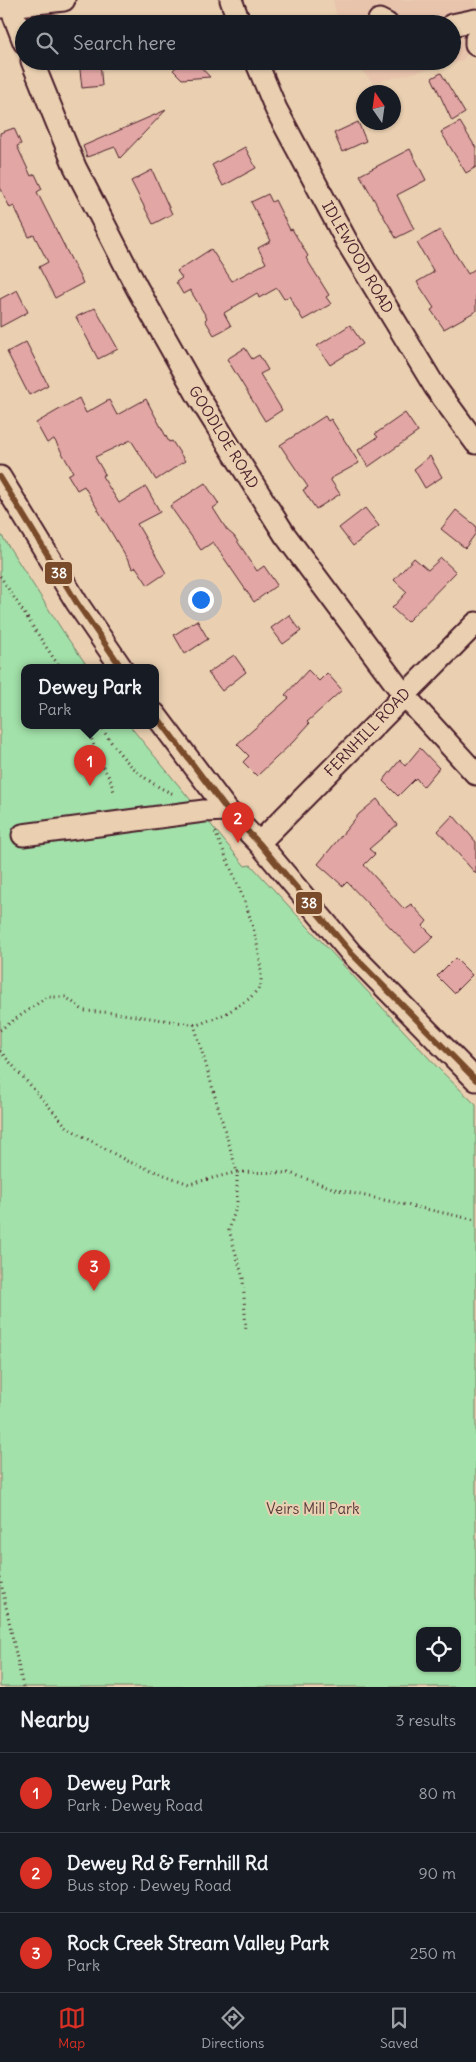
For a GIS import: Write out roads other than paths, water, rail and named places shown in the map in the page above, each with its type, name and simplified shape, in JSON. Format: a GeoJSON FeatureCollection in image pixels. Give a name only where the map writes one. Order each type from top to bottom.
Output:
{"type":"FeatureCollection","features":[{"type":"Feature","properties":{"kind":"street"},"geometry":{"type":"LineString","coordinates":[[15,23],[6,4],[64,0]]}},
{"type":"Feature","properties":{"kind":"street"},"geometry":{"type":"LineString","coordinates":[[231,0],[237,15]]}},
{"type":"Feature","properties":{"kind":"street"},"geometry":{"type":"LineString","coordinates":[[461,23],[476,20]]}},
{"type":"Feature","properties":{"kind":"street","name":"GOODLOE ROAD"},"geometry":{"type":"LineString","coordinates":[[36,70],[75,167],[137,288],[198,396],[285,535],[404,695],[476,774]]}},
{"type":"Feature","properties":{"kind":"street","name":"IDLEWOOD ROAD"},"geometry":{"type":"LineString","coordinates":[[260,70],[276,109],[347,242],[435,387],[476,443]]}},
{"type":"Feature","properties":{"kind":"street"},"geometry":{"type":"LineString","coordinates":[[0,477],[77,602],[119,664]]}},
{"type":"Feature","properties":{"kind":"street","name":"FERNHILL ROAD"},"geometry":{"type":"LineString","coordinates":[[260,843],[476,623]]}},
{"type":"Feature","properties":{"kind":"street"},"geometry":{"type":"LineString","coordinates":[[159,719],[227,810],[260,843],[351,953],[476,1080]]}},
{"type":"Feature","properties":{"kind":"street"},"geometry":{"type":"LineString","coordinates":[[23,835],[204,811],[227,810]]}},
{"type":"Feature","properties":{"kind":"place","name":"Dewey Park"},"geometry":{"type":"Point","coordinates":[90,786]}},
{"type":"Feature","properties":{"kind":"place","name":"Dewey Rd & Fernhill Rd"},"geometry":{"type":"Point","coordinates":[238,843]}},
{"type":"Feature","properties":{"kind":"place","name":"Rock Creek Stream Valley Park"},"geometry":{"type":"Point","coordinates":[94,1291]}},
{"type":"Feature","properties":{"kind":"park label","name":"Veirs Mill Park"},"geometry":{"type":"Point","coordinates":[313,1508]}}]}
